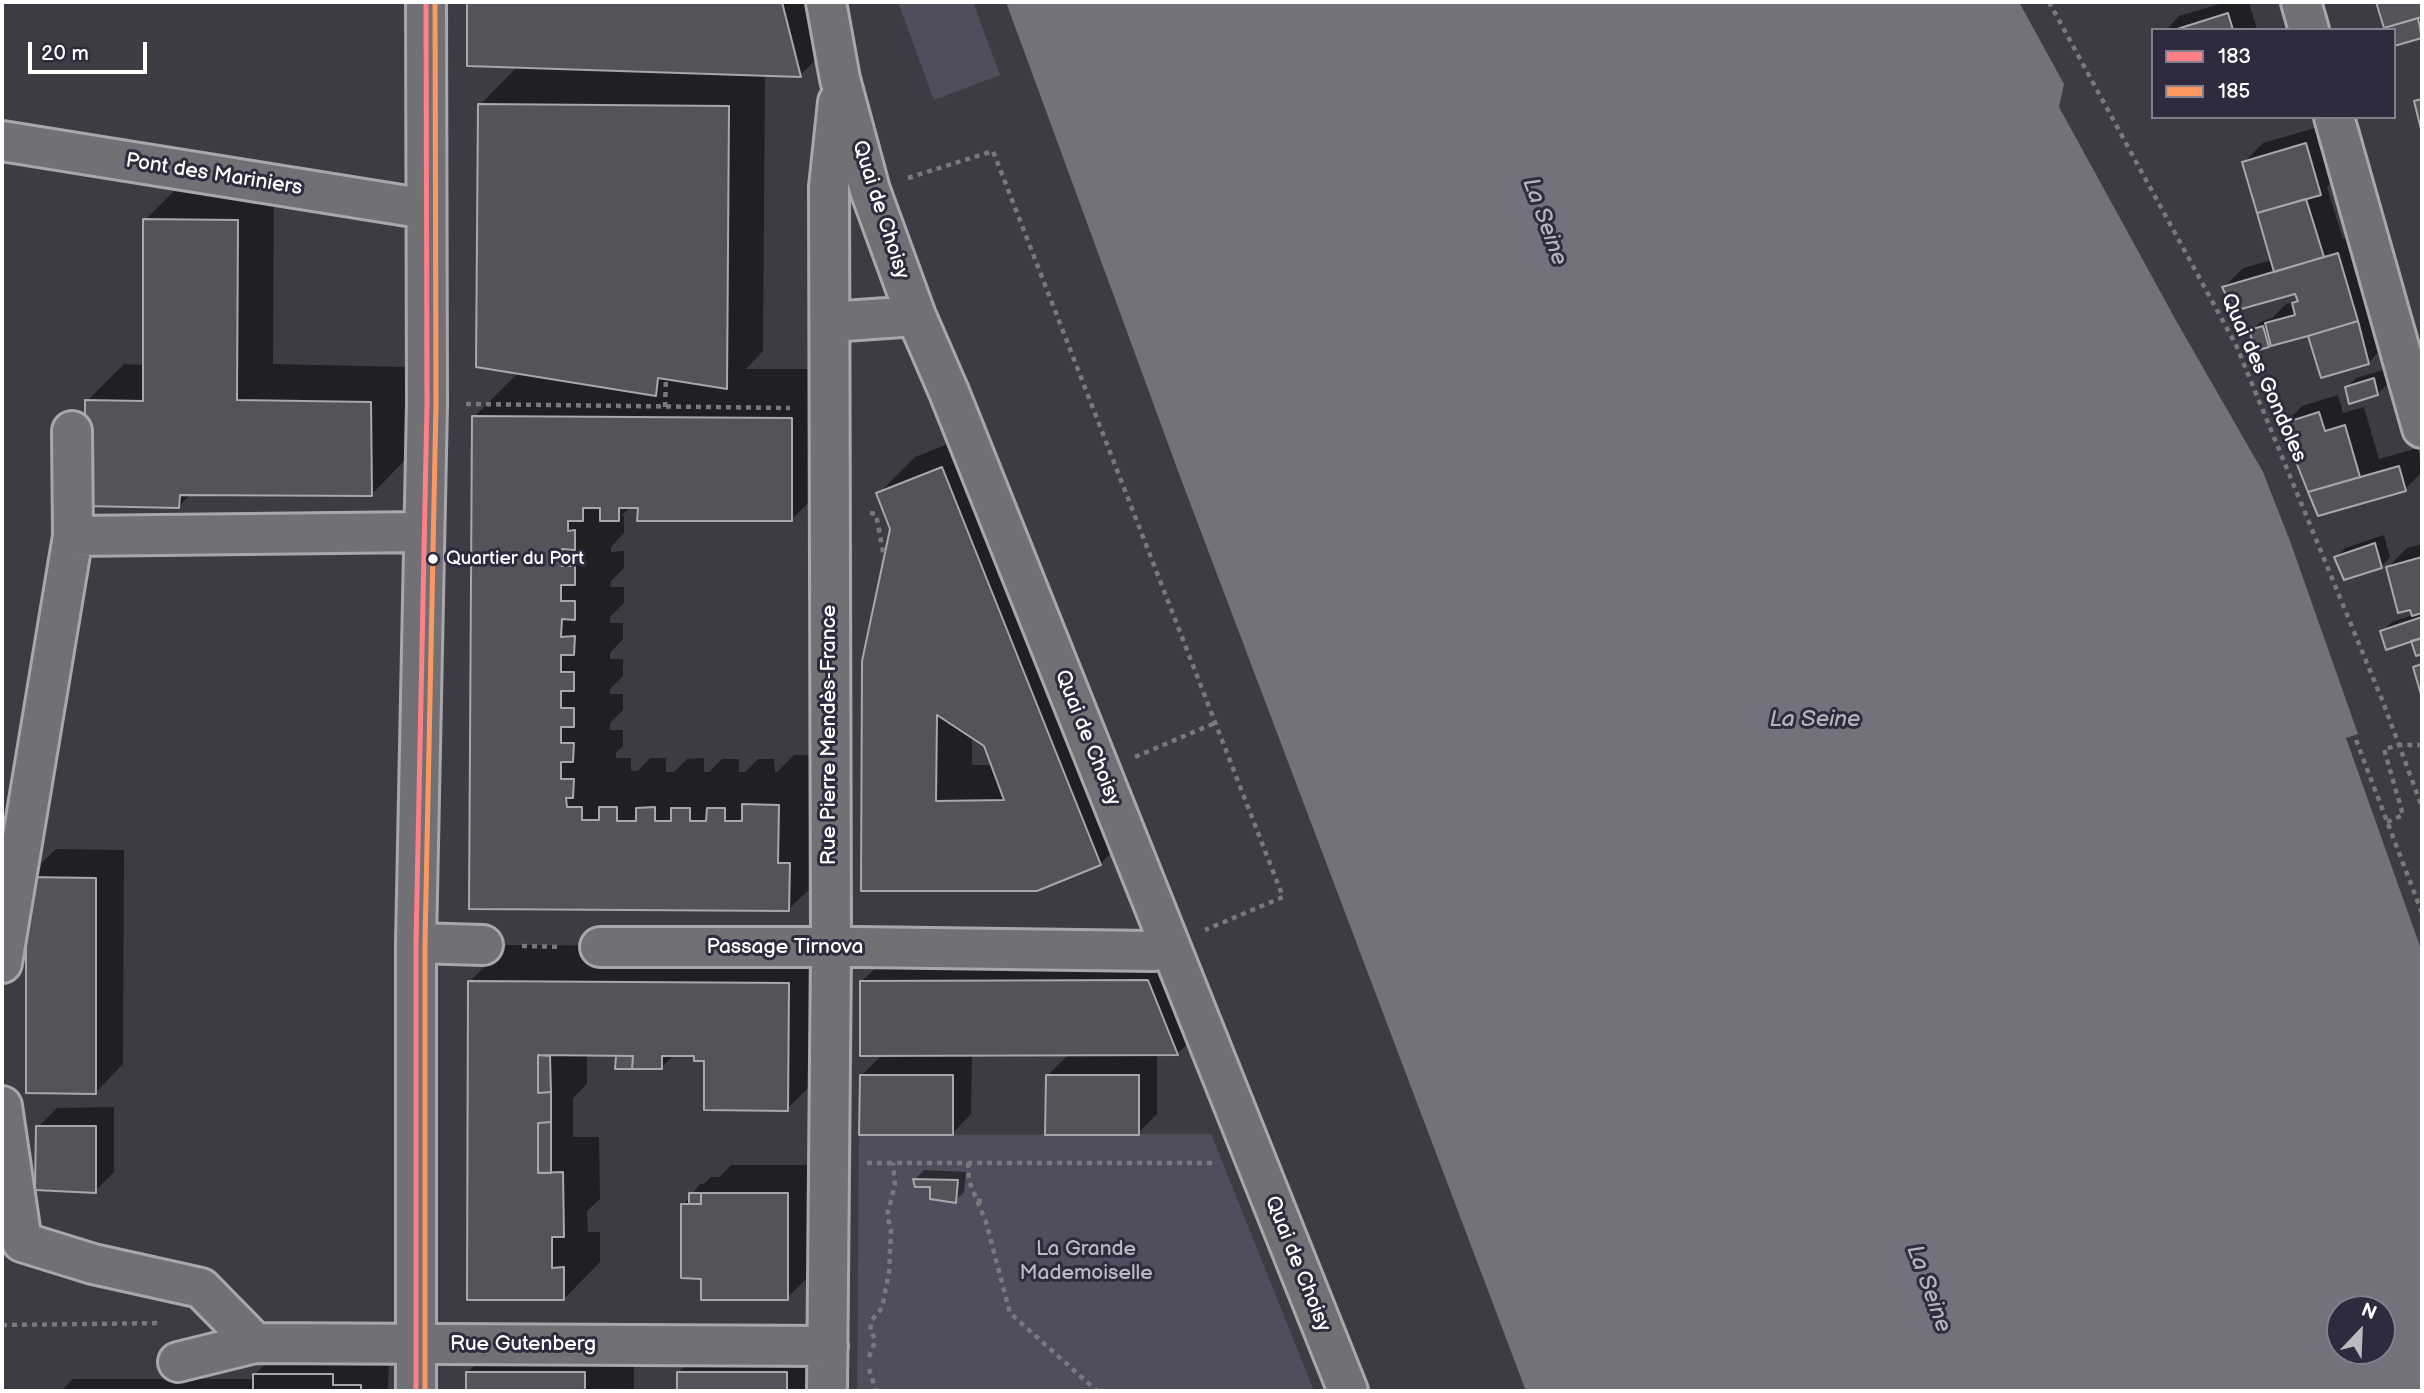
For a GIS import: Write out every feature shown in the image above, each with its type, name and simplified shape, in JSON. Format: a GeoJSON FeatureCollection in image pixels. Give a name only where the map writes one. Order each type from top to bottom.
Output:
{"type":"FeatureCollection","features":[{"type":"Feature","properties":{"kind":"street"},"geometry":{"type":"LineString","coordinates":[[416,1391],[416,943],[427,404],[426,2]]}},
{"type":"Feature","properties":{"kind":"street"},"geometry":{"type":"LineString","coordinates":[[826,2],[840,79]]}},
{"type":"Feature","properties":{"kind":"street"},"geometry":{"type":"LineString","coordinates":[[2301,2],[2308,28]]}},
{"type":"Feature","properties":{"kind":"street","name":"Quai de Choisy"},"geometry":{"type":"LineString","coordinates":[[840,79],[870,190],[916,316],[949,392],[1348,1391]]}},
{"type":"Feature","properties":{"kind":"street","name":"Rue Pierre Mendès-France"},"geometry":{"type":"LineString","coordinates":[[827,1391],[831,948],[829,187],[840,79]]}},
{"type":"Feature","properties":{"kind":"street"},"geometry":{"type":"LineString","coordinates":[[2335,119],[2422,428]]}},
{"type":"Feature","properties":{"kind":"street","name":"Pont des Mariniers"},"geometry":{"type":"LineString","coordinates":[[2,141],[426,209]]}},
{"type":"Feature","properties":{"kind":"street"},"geometry":{"type":"LineString","coordinates":[[830,322],[916,316]]}},
{"type":"Feature","properties":{"kind":"street"},"geometry":{"type":"LineString","coordinates":[[2,963],[74,536],[72,431]]}},
{"type":"Feature","properties":{"kind":"street"},"geometry":{"type":"LineString","coordinates":[[74,536],[424,532]]}},
{"type":"Feature","properties":{"kind":"street"},"geometry":{"type":"LineString","coordinates":[[416,943],[482,945]]}},
{"type":"Feature","properties":{"kind":"street","name":"Passage Tirnova"},"geometry":{"type":"LineString","coordinates":[[600,947],[1153,951]]}},
{"type":"Feature","properties":{"kind":"street"},"geometry":{"type":"LineString","coordinates":[[2,1106],[22,1242],[93,1264],[201,1288],[256,1343]]}},
{"type":"Feature","properties":{"kind":"street","name":"Rue Gutenberg"},"geometry":{"type":"LineString","coordinates":[[178,1362],[256,1343],[828,1346]]}},
{"type":"Feature","properties":{"kind":"path","name":"Quai des Gondoles"},"geometry":{"type":"LineString","coordinates":[[2049,2],[2236,345],[2400,745],[2422,807]]}},
{"type":"Feature","properties":{"kind":"path"},"geometry":{"type":"LineString","coordinates":[[870,190],[993,151],[1283,897],[1198,933]]}},
{"type":"Feature","properties":{"kind":"path"},"geometry":{"type":"LineString","coordinates":[[665,407],[666,379]]}},
{"type":"Feature","properties":{"kind":"path"},"geometry":{"type":"LineString","coordinates":[[427,404],[830,408]]}},
{"type":"Feature","properties":{"kind":"path"},"geometry":{"type":"LineString","coordinates":[[862,513],[876,514],[884,557]]}},
{"type":"Feature","properties":{"kind":"path"},"geometry":{"type":"LineString","coordinates":[[1134,757],[1215,723]]}},
{"type":"Feature","properties":{"kind":"path"},"geometry":{"type":"LineString","coordinates":[[2356,740],[2422,913]]}},
{"type":"Feature","properties":{"kind":"path"},"geometry":{"type":"LineString","coordinates":[[2387,822],[2403,815],[2384,749],[2400,745],[2422,745]]}},
{"type":"Feature","properties":{"kind":"path"},"geometry":{"type":"LineString","coordinates":[[482,945],[600,947]]}},
{"type":"Feature","properties":{"kind":"path"},"geometry":{"type":"LineString","coordinates":[[827,1162],[1223,1163]]}},
{"type":"Feature","properties":{"kind":"path"},"geometry":{"type":"LineString","coordinates":[[876,1391],[868,1366],[869,1353],[875,1339],[870,1330],[872,1320],[882,1308],[889,1272],[891,1230],[887,1215],[895,1185],[892,1163]]}},
{"type":"Feature","properties":{"kind":"path"},"geometry":{"type":"LineString","coordinates":[[968,1163],[969,1181],[986,1222],[1010,1313],[1097,1391]]}},
{"type":"Feature","properties":{"kind":"path"},"geometry":{"type":"LineString","coordinates":[[977,1201],[986,1201]]}},
{"type":"Feature","properties":{"kind":"path"},"geometry":{"type":"LineString","coordinates":[[2,1325],[174,1322]]}},
{"type":"Feature","properties":{"kind":"green space"},"geometry":{"type":"Polygon","coordinates":[[[898,2],[973,2],[1000,75],[934,100],[898,2]]]}},
{"type":"Feature","properties":{"kind":"green space","name":"La Grande Mademoiselle"},"geometry":{"type":"Polygon","coordinates":[[[1211,1134],[1314,1391],[857,1391],[859,1135],[1211,1134]]]}},
{"type":"Feature","properties":{"kind":"water","name":"La Seine"},"geometry":{"type":"Polygon","coordinates":[[[1006,2],[2019,2],[2064,84],[2059,107],[2263,472],[2290,541],[2358,734],[2346,738],[2422,952],[2422,1391],[1526,1391],[1181,479],[1006,2]]]}},
{"type":"Feature","properties":{"kind":"building"},"geometry":{"type":"Polygon","coordinates":[[[467,2],[782,2],[801,77],[467,66],[467,2]]]}},
{"type":"Feature","properties":{"kind":"building"},"geometry":{"type":"Polygon","coordinates":[[[2376,2],[2422,2],[2422,17],[2384,28],[2376,2]]]}},
{"type":"Feature","properties":{"kind":"building"},"geometry":{"type":"Polygon","coordinates":[[[2228,13],[2232,28],[2180,28],[2228,13]]]}},
{"type":"Feature","properties":{"kind":"building"},"geometry":{"type":"Polygon","coordinates":[[[2418,18],[2422,38],[2396,45],[2396,28],[2384,28],[2418,18]]]}},
{"type":"Feature","properties":{"kind":"building"},"geometry":{"type":"Polygon","coordinates":[[[2422,99],[2422,133],[2414,101],[2422,99]]]}},
{"type":"Feature","properties":{"kind":"building"},"geometry":{"type":"Polygon","coordinates":[[[478,104],[729,106],[727,389],[658,378],[656,396],[476,367],[478,104]]]}},
{"type":"Feature","properties":{"kind":"building"},"geometry":{"type":"Polygon","coordinates":[[[2306,143],[2321,195],[2257,213],[2242,162],[2306,143]]]}},
{"type":"Feature","properties":{"kind":"building"},"geometry":{"type":"Polygon","coordinates":[[[2306,199],[2324,257],[2274,272],[2257,213],[2306,199]]]}},
{"type":"Feature","properties":{"kind":"building"},"geometry":{"type":"Polygon","coordinates":[[[143,219],[238,220],[237,400],[371,402],[372,496],[180,495],[179,508],[85,506],[85,400],[143,401],[143,219]]]}},
{"type":"Feature","properties":{"kind":"building"},"geometry":{"type":"Polygon","coordinates":[[[2338,253],[2358,321],[2308,336],[2271,346],[2265,323],[2295,315],[2292,303],[2298,301],[2295,294],[2234,311],[2222,287],[2338,253]]]}},
{"type":"Feature","properties":{"kind":"building"},"geometry":{"type":"Polygon","coordinates":[[[2358,321],[2369,364],[2321,378],[2308,336],[2358,321]]]}},
{"type":"Feature","properties":{"kind":"building"},"geometry":{"type":"Polygon","coordinates":[[[2263,326],[2269,347],[2255,351],[2249,330],[2263,326]]]}},
{"type":"Feature","properties":{"kind":"building"},"geometry":{"type":"Polygon","coordinates":[[[2374,378],[2378,395],[2349,404],[2345,387],[2374,378]]]}},
{"type":"Feature","properties":{"kind":"building"},"geometry":{"type":"Polygon","coordinates":[[[2319,412],[2325,431],[2345,425],[2360,477],[2308,492],[2281,424],[2319,412]]]}},
{"type":"Feature","properties":{"kind":"building"},"geometry":{"type":"Polygon","coordinates":[[[472,416],[792,418],[792,521],[637,521],[638,508],[619,508],[619,521],[600,521],[600,508],[583,508],[583,521],[568,521],[568,531],[575,530],[575,550],[562,549],[562,566],[575,566],[575,585],[561,585],[561,601],[575,601],[575,620],[562,619],[561,637],[575,636],[574,655],[561,655],[561,672],[574,672],[574,691],[561,691],[561,708],[574,708],[574,727],[561,727],[561,743],[574,743],[573,762],[561,762],[561,779],[574,779],[573,798],[566,798],[567,807],[582,807],[582,820],[599,820],[599,807],[617,807],[617,821],[636,821],[636,808],[655,807],[655,821],[671,821],[671,808],[690,808],[690,821],[706,821],[707,808],[725,808],[725,821],[742,821],[742,804],[779,805],[778,863],[790,863],[789,911],[469,909],[472,416]]]}},
{"type":"Feature","properties":{"kind":"building"},"geometry":{"type":"Polygon","coordinates":[[[2399,466],[2406,491],[2318,516],[2308,492],[2399,466]]]}},
{"type":"Feature","properties":{"kind":"building"},"geometry":{"type":"Polygon","coordinates":[[[942,467],[1101,865],[1037,891],[861,891],[862,661],[890,529],[876,493],[942,467]],[[937,715],[936,801],[1004,800],[984,746],[937,715]]]}},
{"type":"Feature","properties":{"kind":"building"},"geometry":{"type":"Polygon","coordinates":[[[2375,543],[2382,568],[2344,580],[2334,557],[2375,543]]]}},
{"type":"Feature","properties":{"kind":"building"},"geometry":{"type":"Polygon","coordinates":[[[2422,557],[2422,613],[2412,616],[2410,610],[2398,613],[2386,567],[2422,557]]]}},
{"type":"Feature","properties":{"kind":"building"},"geometry":{"type":"Polygon","coordinates":[[[2422,617],[2422,638],[2386,650],[2380,631],[2422,617]]]}},
{"type":"Feature","properties":{"kind":"building"},"geometry":{"type":"Polygon","coordinates":[[[2422,638],[2422,654],[2416,656],[2411,641],[2422,638]]]}},
{"type":"Feature","properties":{"kind":"building"},"geometry":{"type":"Polygon","coordinates":[[[2422,664],[2422,698],[2413,667],[2422,664]]]}},
{"type":"Feature","properties":{"kind":"building"},"geometry":{"type":"Polygon","coordinates":[[[26,877],[96,878],[96,1094],[26,1093],[26,877]]]}},
{"type":"Feature","properties":{"kind":"building"},"geometry":{"type":"Polygon","coordinates":[[[1148,980],[1178,1055],[860,1056],[860,981],[1148,980]]]}},
{"type":"Feature","properties":{"kind":"building"},"geometry":{"type":"Polygon","coordinates":[[[468,981],[789,983],[788,1111],[704,1110],[704,1061],[694,1061],[694,1056],[662,1056],[662,1069],[632,1069],[633,1056],[538,1055],[538,1093],[551,1092],[551,1122],[538,1123],[538,1173],[563,1172],[564,1237],[552,1237],[552,1268],[564,1267],[564,1300],[467,1300],[468,981]]]}},
{"type":"Feature","properties":{"kind":"building"},"geometry":{"type":"Polygon","coordinates":[[[538,1055],[550,1056],[551,1092],[538,1093],[538,1055]]]}},
{"type":"Feature","properties":{"kind":"building"},"geometry":{"type":"Polygon","coordinates":[[[616,1056],[633,1056],[632,1069],[615,1069],[616,1056]]]}},
{"type":"Feature","properties":{"kind":"building"},"geometry":{"type":"Polygon","coordinates":[[[860,1075],[953,1075],[953,1135],[859,1135],[860,1075]]]}},
{"type":"Feature","properties":{"kind":"building"},"geometry":{"type":"Polygon","coordinates":[[[1046,1075],[1139,1075],[1139,1135],[1045,1135],[1046,1075]]]}},
{"type":"Feature","properties":{"kind":"building"},"geometry":{"type":"Polygon","coordinates":[[[551,1122],[551,1173],[538,1173],[538,1123],[551,1122]]]}},
{"type":"Feature","properties":{"kind":"building"},"geometry":{"type":"Polygon","coordinates":[[[36,1126],[96,1126],[96,1193],[35,1190],[36,1126]]]}},
{"type":"Feature","properties":{"kind":"building"},"geometry":{"type":"Polygon","coordinates":[[[913,1179],[958,1180],[956,1203],[930,1199],[930,1187],[915,1187],[913,1179]]]}},
{"type":"Feature","properties":{"kind":"building"},"geometry":{"type":"Polygon","coordinates":[[[689,1193],[701,1193],[701,1204],[689,1204],[689,1193]]]}},
{"type":"Feature","properties":{"kind":"building"},"geometry":{"type":"Polygon","coordinates":[[[701,1193],[788,1193],[788,1300],[701,1300],[701,1279],[681,1278],[681,1204],[701,1204],[701,1193]]]}},
{"type":"Feature","properties":{"kind":"building"},"geometry":{"type":"Polygon","coordinates":[[[466,1372],[585,1372],[585,1391],[466,1391],[466,1372]]]}},
{"type":"Feature","properties":{"kind":"building"},"geometry":{"type":"Polygon","coordinates":[[[677,1372],[787,1372],[787,1391],[677,1391],[677,1372]]]}},
{"type":"Feature","properties":{"kind":"building"},"geometry":{"type":"Polygon","coordinates":[[[253,1374],[333,1374],[333,1385],[361,1385],[361,1391],[253,1391],[253,1374]]]}},
{"type":"Feature","properties":{"kind":"building"},"geometry":{"type":"Polygon","coordinates":[[[253,1374],[333,1374],[333,1385],[361,1385],[361,1391],[253,1391],[253,1374]]]}},
{"type":"Feature","properties":{"kind":"transit line","name":"183"},"geometry":{"type":"LineString","coordinates":[[416,1391],[416,943],[427,404],[426,2]]}},
{"type":"Feature","properties":{"kind":"transit line","name":"185"},"geometry":{"type":"LineString","coordinates":[[425,1391],[425,943],[436,404],[435,2]]}},
{"type":"Feature","properties":{"kind":"place","name":"Quartier du Port"},"geometry":{"type":"Point","coordinates":[433,559]}}]}
